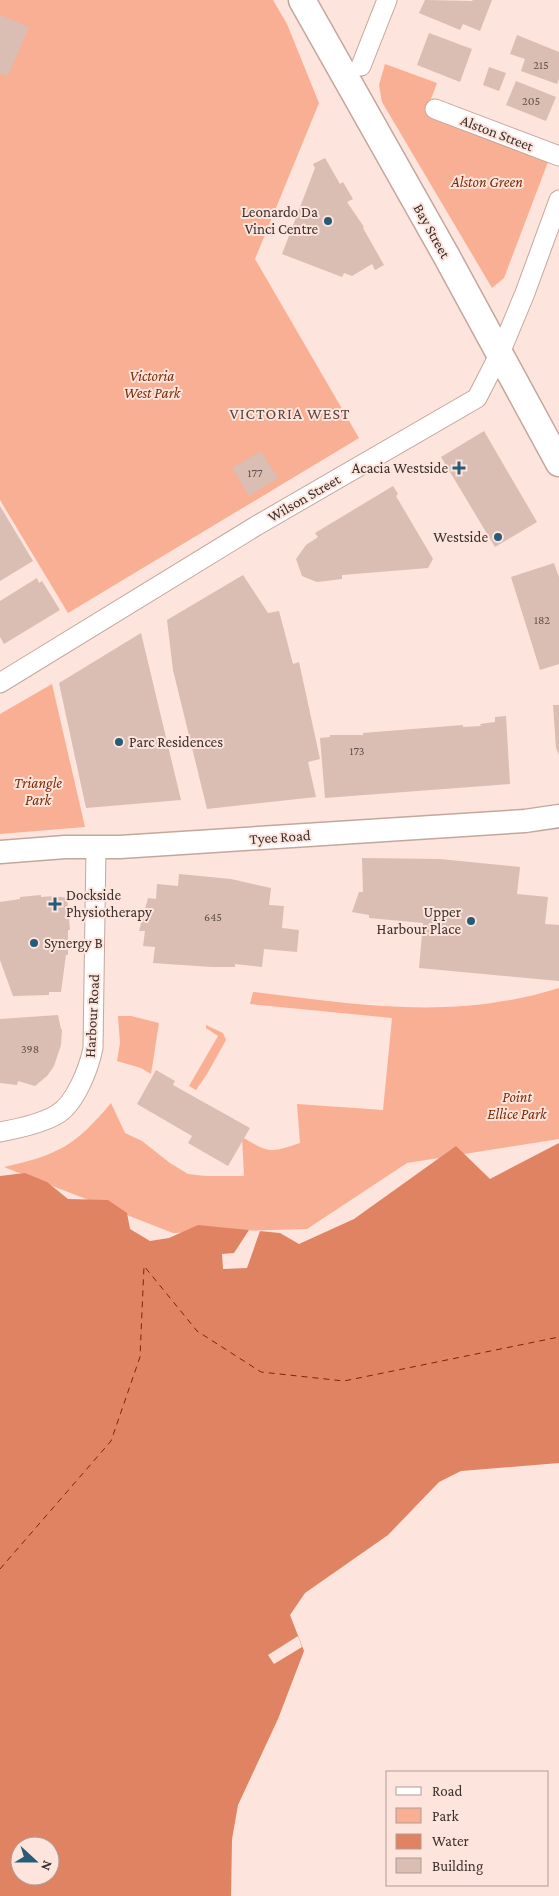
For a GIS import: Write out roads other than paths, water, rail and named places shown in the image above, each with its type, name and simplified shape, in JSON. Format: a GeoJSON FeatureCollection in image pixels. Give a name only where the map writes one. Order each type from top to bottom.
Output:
{"type":"FeatureCollection","features":[{"type":"Feature","properties":{"kind":"main road","name":"Bay Street"},"geometry":{"type":"LineString","coordinates":[[302,0],[500,353],[559,463]]}},
{"type":"Feature","properties":{"kind":"street"},"geometry":{"type":"LineString","coordinates":[[362,66],[387,0]]}},
{"type":"Feature","properties":{"kind":"street","name":"Alston Street"},"geometry":{"type":"LineString","coordinates":[[435,109],[559,156]]}},
{"type":"Feature","properties":{"kind":"street","name":"Wilson Street"},"geometry":{"type":"LineString","coordinates":[[0,683],[256,526],[477,398],[500,353],[525,293],[559,200]]}},
{"type":"Feature","properties":{"kind":"street","name":"Tyee Road"},"geometry":{"type":"LineString","coordinates":[[0,852],[65,847],[120,847],[515,822],[559,816]]}},
{"type":"Feature","properties":{"kind":"street","name":"Harbour Road"},"geometry":{"type":"LineString","coordinates":[[0,1132],[57,1115],[67,1105],[90,1066],[93,1048],[96,847]]}},
{"type":"Feature","properties":{"kind":"water"},"geometry":{"type":"Polygon","coordinates":[[[559,1143],[559,1463],[461,1471],[439,1482],[388,1535],[305,1593],[290,1615],[304,1651],[278,1719],[238,1805],[232,1839],[231,1896],[0,1896],[0,1176],[25,1173],[47,1182],[68,1199],[108,1200],[127,1213],[130,1229],[150,1241],[169,1238],[198,1225],[280,1233],[299,1244],[354,1219],[456,1146],[490,1179],[559,1143]]]}},
{"type":"Feature","properties":{"kind":"place","name":"Leonardo Da Vinci Centre"},"geometry":{"type":"Point","coordinates":[328,221]}},
{"type":"Feature","properties":{"kind":"place","name":"Acacia Westside"},"geometry":{"type":"Point","coordinates":[459,468]}},
{"type":"Feature","properties":{"kind":"place","name":"Westside"},"geometry":{"type":"Point","coordinates":[498,537]}},
{"type":"Feature","properties":{"kind":"place","name":"Parc Residences"},"geometry":{"type":"Point","coordinates":[119,742]}},
{"type":"Feature","properties":{"kind":"place","name":"Dockside Physiotherapy"},"geometry":{"type":"Point","coordinates":[55,904]}},
{"type":"Feature","properties":{"kind":"place","name":"Upper Harbour Place"},"geometry":{"type":"Point","coordinates":[471,921]}},
{"type":"Feature","properties":{"kind":"place","name":"Synergy B"},"geometry":{"type":"Point","coordinates":[34,943]}},
{"type":"Feature","properties":{"kind":"district","name":"VICTORIA WEST"},"geometry":{"type":"Point","coordinates":[290,413]}},
{"type":"Feature","properties":{"kind":"park label","name":"Alston Green"},"geometry":{"type":"Point","coordinates":[487,182]}},
{"type":"Feature","properties":{"kind":"park label","name":"Victoria West Park"},"geometry":{"type":"Point","coordinates":[152,384]}},
{"type":"Feature","properties":{"kind":"park label","name":"Triangle Park"},"geometry":{"type":"Point","coordinates":[38,792]}},
{"type":"Feature","properties":{"kind":"park label","name":"Point Ellice Park"},"geometry":{"type":"Point","coordinates":[517,1106]}}]}
